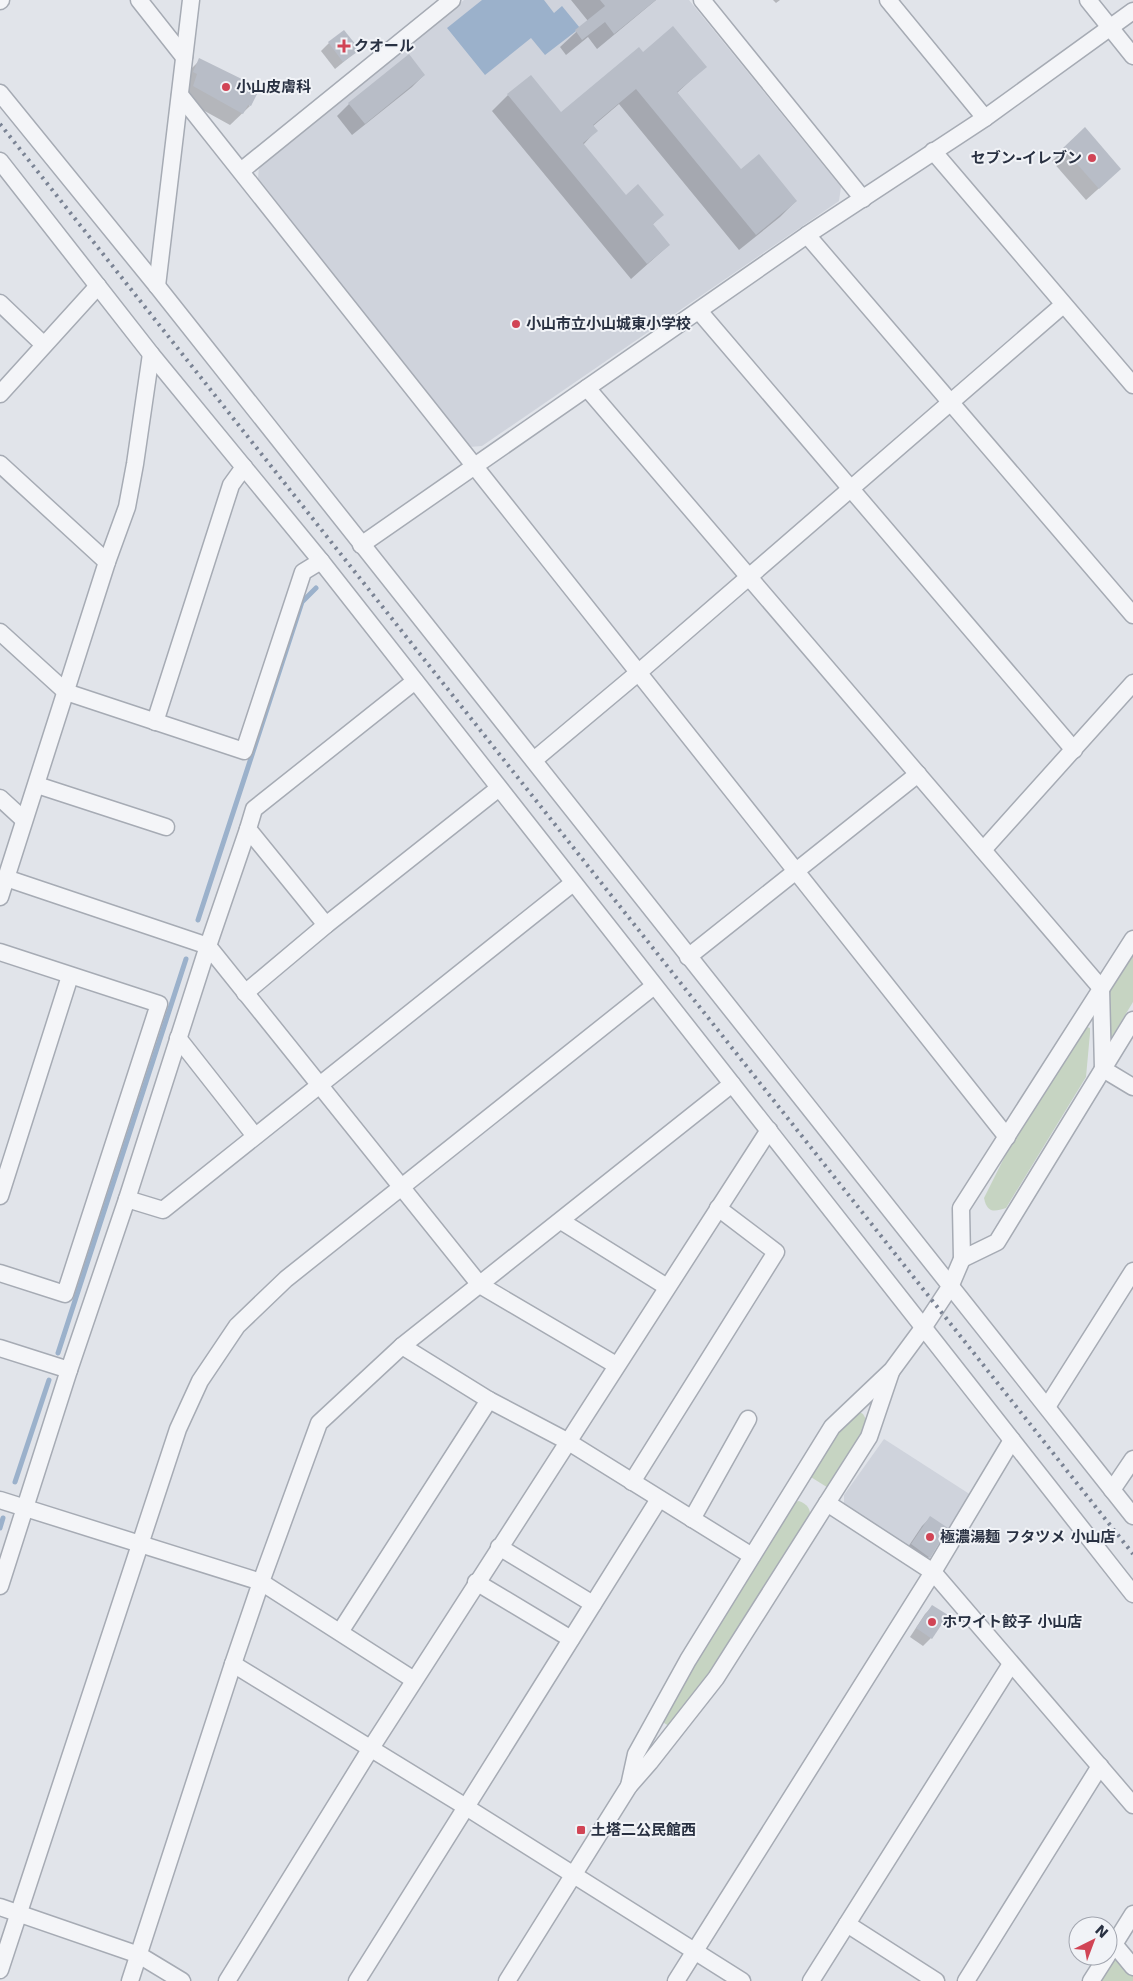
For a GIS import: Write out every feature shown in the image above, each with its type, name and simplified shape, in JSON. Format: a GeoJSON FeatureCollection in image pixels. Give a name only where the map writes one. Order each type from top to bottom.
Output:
{"type":"FeatureCollection","features":[{"type":"Feature","properties":{"kind":"street"},"geometry":{"type":"LineString","coordinates":[[139,0],[184,57]]}},
{"type":"Feature","properties":{"kind":"street"},"geometry":{"type":"LineString","coordinates":[[157,286],[190,0]]}},
{"type":"Feature","properties":{"kind":"street"},"geometry":{"type":"LineString","coordinates":[[241,171],[451,0]]}},
{"type":"Feature","properties":{"kind":"street"},"geometry":{"type":"LineString","coordinates":[[702,0],[863,199]]}},
{"type":"Feature","properties":{"kind":"street"},"geometry":{"type":"LineString","coordinates":[[888,0],[985,118]]}},
{"type":"Feature","properties":{"kind":"street"},"geometry":{"type":"LineString","coordinates":[[1088,0],[1133,56]]}},
{"type":"Feature","properties":{"kind":"street"},"geometry":{"type":"LineString","coordinates":[[361,545],[808,235],[985,118],[1133,11]]}},
{"type":"Feature","properties":{"kind":"street"},"geometry":{"type":"LineString","coordinates":[[0,93],[157,286],[361,545],[534,760],[688,958],[1133,1516]]}},
{"type":"Feature","properties":{"kind":"street"},"geometry":{"type":"LineString","coordinates":[[180,94],[1006,1136]]}},
{"type":"Feature","properties":{"kind":"street"},"geometry":{"type":"LineString","coordinates":[[933,151],[1133,385]]}},
{"type":"Feature","properties":{"kind":"street"},"geometry":{"type":"LineString","coordinates":[[0,161],[151,354],[415,681],[1133,1594]]}},
{"type":"Feature","properties":{"kind":"street"},"geometry":{"type":"LineString","coordinates":[[808,235],[1133,615]]}},
{"type":"Feature","properties":{"kind":"street"},"geometry":{"type":"LineString","coordinates":[[0,394],[98,286]]}},
{"type":"Feature","properties":{"kind":"street"},"geometry":{"type":"LineString","coordinates":[[0,303],[44,345]]}},
{"type":"Feature","properties":{"kind":"street"},"geometry":{"type":"LineString","coordinates":[[534,760],[639,672],[1063,304]]}},
{"type":"Feature","properties":{"kind":"street"},"geometry":{"type":"LineString","coordinates":[[699,311],[1074,750]]}},
{"type":"Feature","properties":{"kind":"street"},"geometry":{"type":"LineString","coordinates":[[0,896],[126,507],[135,464],[151,354]]}},
{"type":"Feature","properties":{"kind":"street"},"geometry":{"type":"LineString","coordinates":[[587,388],[1101,988],[1103,1069]]}},
{"type":"Feature","properties":{"kind":"street"},"geometry":{"type":"LineString","coordinates":[[0,464],[107,562]]}},
{"type":"Feature","properties":{"kind":"street"},"geometry":{"type":"LineString","coordinates":[[155,722],[231,485],[244,467]]}},
{"type":"Feature","properties":{"kind":"street"},"geometry":{"type":"LineString","coordinates":[[0,632],[66,692],[244,751],[303,572],[320,561]]}},
{"type":"Feature","properties":{"kind":"street"},"geometry":{"type":"LineString","coordinates":[[0,1586],[3,1566],[25,1508],[254,809],[415,681]]}},
{"type":"Feature","properties":{"kind":"street"},"geometry":{"type":"LineString","coordinates":[[983,850],[1131,688]]}},
{"type":"Feature","properties":{"kind":"street"},"geometry":{"type":"LineString","coordinates":[[688,958],[918,774]]}},
{"type":"Feature","properties":{"kind":"street"},"geometry":{"type":"LineString","coordinates":[[37,785],[166,826]]}},
{"type":"Feature","properties":{"kind":"street"},"geometry":{"type":"LineString","coordinates":[[245,993],[326,925],[499,788]]}},
{"type":"Feature","properties":{"kind":"street"},"geometry":{"type":"LineString","coordinates":[[0,798],[24,820]]}},
{"type":"Feature","properties":{"kind":"street"},"geometry":{"type":"LineString","coordinates":[[248,828],[326,925]]}},
{"type":"Feature","properties":{"kind":"street"},"geometry":{"type":"LineString","coordinates":[[6,878],[208,946],[480,1285],[616,1365]]}},
{"type":"Feature","properties":{"kind":"street"},"geometry":{"type":"LineString","coordinates":[[127,1199],[163,1210],[573,883]]}},
{"type":"Feature","properties":{"kind":"street"},"geometry":{"type":"LineString","coordinates":[[629,1786],[636,1754],[688,1660],[832,1427],[892,1370],[950,1287],[962,1259],[961,1208],[1133,939]]}},
{"type":"Feature","properties":{"kind":"street"},"geometry":{"type":"LineString","coordinates":[[0,952],[159,1004],[65,1294],[0,1272]]}},
{"type":"Feature","properties":{"kind":"street"},"geometry":{"type":"LineString","coordinates":[[0,1196],[70,976]]}},
{"type":"Feature","properties":{"kind":"street"},"geometry":{"type":"LineString","coordinates":[[0,1970],[178,1429],[200,1381],[237,1326],[286,1279],[654,986]]}},
{"type":"Feature","properties":{"kind":"street"},"geometry":{"type":"LineString","coordinates":[[962,1259],[997,1242],[1133,1020]]}},
{"type":"Feature","properties":{"kind":"street"},"geometry":{"type":"LineString","coordinates":[[178,1038],[255,1136]]}},
{"type":"Feature","properties":{"kind":"street"},"geometry":{"type":"LineString","coordinates":[[1103,1069],[1133,1088]]}},
{"type":"Feature","properties":{"kind":"street"},"geometry":{"type":"LineString","coordinates":[[130,1981],[232,1664],[319,1423],[402,1346],[732,1084]]}},
{"type":"Feature","properties":{"kind":"street"},"geometry":{"type":"LineString","coordinates":[[227,1981],[476,1582],[768,1130]]}},
{"type":"Feature","properties":{"kind":"street"},"geometry":{"type":"LineString","coordinates":[[632,1482],[776,1252],[718,1208]]}},
{"type":"Feature","properties":{"kind":"street"},"geometry":{"type":"LineString","coordinates":[[561,1221],[666,1287]]}},
{"type":"Feature","properties":{"kind":"street"},"geometry":{"type":"LineString","coordinates":[[1046,1408],[1133,1271]]}},
{"type":"Feature","properties":{"kind":"street"},"geometry":{"type":"LineString","coordinates":[[402,1346],[488,1400],[567,1441],[752,1556]]}},
{"type":"Feature","properties":{"kind":"street"},"geometry":{"type":"LineString","coordinates":[[0,1348],[69,1370]]}},
{"type":"Feature","properties":{"kind":"street"},"geometry":{"type":"LineString","coordinates":[[507,1981],[629,1786],[716,1678],[827,1504],[868,1437],[892,1370]]}},
{"type":"Feature","properties":{"kind":"street"},"geometry":{"type":"LineString","coordinates":[[340,1632],[488,1400]]}},
{"type":"Feature","properties":{"kind":"street"},"geometry":{"type":"LineString","coordinates":[[692,1519],[748,1419]]}},
{"type":"Feature","properties":{"kind":"street"},"geometry":{"type":"LineString","coordinates":[[676,1981],[933,1572],[1012,1440]]}},
{"type":"Feature","properties":{"kind":"street"},"geometry":{"type":"LineString","coordinates":[[1112,1490],[1133,1459]]}},
{"type":"Feature","properties":{"kind":"street"},"geometry":{"type":"LineString","coordinates":[[357,1981],[659,1499]]}},
{"type":"Feature","properties":{"kind":"street"},"geometry":{"type":"LineString","coordinates":[[0,1500],[261,1582],[414,1680]]}},
{"type":"Feature","properties":{"kind":"street"},"geometry":{"type":"LineString","coordinates":[[827,1504],[933,1572],[1133,1805]]}},
{"type":"Feature","properties":{"kind":"street"},"geometry":{"type":"LineString","coordinates":[[499,1547],[593,1604]]}},
{"type":"Feature","properties":{"kind":"street"},"geometry":{"type":"LineString","coordinates":[[476,1582],[571,1639]]}},
{"type":"Feature","properties":{"kind":"street"},"geometry":{"type":"LineString","coordinates":[[232,1664],[466,1807],[742,1981]]}},
{"type":"Feature","properties":{"kind":"street"},"geometry":{"type":"LineString","coordinates":[[811,1981],[1011,1664]]}},
{"type":"Feature","properties":{"kind":"street"},"geometry":{"type":"LineString","coordinates":[[966,1981],[1100,1766]]}},
{"type":"Feature","properties":{"kind":"street"},"geometry":{"type":"LineString","coordinates":[[0,1907],[138,1955],[182,1981]]}},
{"type":"Feature","properties":{"kind":"street"},"geometry":{"type":"LineString","coordinates":[[1118,1938],[1133,1914]]}},
{"type":"Feature","properties":{"kind":"street"},"geometry":{"type":"LineString","coordinates":[[847,1924],[936,1981]]}},
{"type":"Feature","properties":{"kind":"street"},"geometry":{"type":"LineString","coordinates":[[1118,1957],[1133,1967]]}},
{"type":"Feature","properties":{"kind":"street"},"geometry":{"type":"LineString","coordinates":[[1091,1981],[1100,1966]]}},
{"type":"Feature","properties":{"kind":"shaded area","name":"小山市立小山城東小学校"},"geometry":{"type":"Polygon","coordinates":[[[464,0],[689,0],[841,187],[839,201],[482,446],[469,447],[258,179],[259,166],[464,0]]]}},
{"type":"Feature","properties":{"kind":"shaded area"},"geometry":{"type":"Polygon","coordinates":[[[884,1439],[971,1495],[928,1561],[844,1511],[844,1495],[884,1439]]]}},
{"type":"Feature","properties":{"kind":"green space"},"geometry":{"type":"Polygon","coordinates":[[[1133,956],[1133,1002],[1107,1045],[1109,993],[1133,956]]]}},
{"type":"Feature","properties":{"kind":"green space"},"geometry":{"type":"Polygon","coordinates":[[[1087,1027],[1090,1028],[1090,1033],[1086,1077],[1006,1208],[995,1211],[989,1209],[984,1198],[1006,1154],[1087,1027]]]}},
{"type":"Feature","properties":{"kind":"green space"},"geometry":{"type":"Polygon","coordinates":[[[858,1411],[863,1414],[867,1421],[863,1438],[830,1489],[806,1474],[834,1431],[858,1411]]]}},
{"type":"Feature","properties":{"kind":"green space"},"geometry":{"type":"Polygon","coordinates":[[[799,1501],[809,1508],[810,1521],[709,1679],[672,1728],[661,1721],[789,1503],[799,1501]]]}},
{"type":"Feature","properties":{"kind":"green space"},"geometry":{"type":"Polygon","coordinates":[[[1118,1959],[1122,1959],[1133,1972],[1133,1981],[1100,1981],[1110,1966],[1118,1966],[1118,1959]]]}},
{"type":"Feature","properties":{"kind":"water"},"geometry":{"type":"Polygon","coordinates":[[[482,0],[544,0],[554,13],[562,6],[580,28],[545,55],[531,38],[485,75],[447,28],[482,0]]]}},
{"type":"Feature","properties":{"kind":"building"},"geometry":{"type":"Polygon","coordinates":[[[600,0],[656,0],[614,34],[605,22],[582,40],[575,30],[605,6],[600,0]]]}},
{"type":"Feature","properties":{"kind":"building"},"geometry":{"type":"Polygon","coordinates":[[[673,26],[707,67],[677,92],[741,169],[759,154],[797,201],[756,235],[636,89],[593,125],[598,131],[583,143],[626,195],[638,184],[664,215],[653,224],[670,245],[647,264],[507,94],[531,75],[561,112],[639,47],[643,52],[673,26]]]}},
{"type":"Feature","properties":{"kind":"building","name":"クオール"},"geometry":{"type":"Polygon","coordinates":[[[344,30],[360,50],[343,62],[328,42],[344,30]]]}},
{"type":"Feature","properties":{"kind":"building"},"geometry":{"type":"Polygon","coordinates":[[[409,54],[425,75],[365,124],[348,103],[409,54]]]}},
{"type":"Feature","properties":{"kind":"building","name":"小山皮膚科"},"geometry":{"type":"Polygon","coordinates":[[[199,58],[260,88],[251,106],[248,105],[243,114],[193,86],[197,74],[193,72],[199,58]]]}},
{"type":"Feature","properties":{"kind":"building","name":"セブン-イレブン"},"geometry":{"type":"Polygon","coordinates":[[[1085,127],[1121,169],[1099,189],[1063,148],[1085,127]]]}},
{"type":"Feature","properties":{"kind":"building","name":"極濃湯麺 フタツメ 小山店"},"geometry":{"type":"Polygon","coordinates":[[[930,1516],[948,1528],[930,1558],[911,1544],[930,1516]]]}},
{"type":"Feature","properties":{"kind":"building","name":"ホワイト餃子 小山店"},"geometry":{"type":"Polygon","coordinates":[[[932,1605],[948,1615],[932,1639],[916,1628],[932,1605]]]}},
{"type":"Feature","properties":{"kind":"waterway"},"geometry":{"type":"LineString","coordinates":[[198,920],[302,602],[316,588]]}},
{"type":"Feature","properties":{"kind":"waterway"},"geometry":{"type":"LineString","coordinates":[[58,1353],[186,959]]}},
{"type":"Feature","properties":{"kind":"waterway"},"geometry":{"type":"LineString","coordinates":[[15,1482],[49,1380]]}},
{"type":"Feature","properties":{"kind":"waterway"},"geometry":{"type":"LineString","coordinates":[[0,1528],[3,1518]]}},
{"type":"Feature","properties":{"kind":"railway"},"geometry":{"type":"LineString","coordinates":[[0,124],[1133,1554]]}},
{"type":"Feature","properties":{"kind":"place","name":"クオール"},"geometry":{"type":"Point","coordinates":[344,46]}},
{"type":"Feature","properties":{"kind":"place","name":"小山皮膚科"},"geometry":{"type":"Point","coordinates":[226,87]}},
{"type":"Feature","properties":{"kind":"place","name":"セブン-イレブン"},"geometry":{"type":"Point","coordinates":[1092,158]}},
{"type":"Feature","properties":{"kind":"place","name":"小山市立小山城東小学校"},"geometry":{"type":"Point","coordinates":[516,324]}},
{"type":"Feature","properties":{"kind":"place","name":"極濃湯麺 フタツメ 小山店"},"geometry":{"type":"Point","coordinates":[930,1537]}},
{"type":"Feature","properties":{"kind":"place","name":"ホワイト餃子 小山店"},"geometry":{"type":"Point","coordinates":[932,1622]}},
{"type":"Feature","properties":{"kind":"place","name":"土塔二公民館西"},"geometry":{"type":"Point","coordinates":[581,1830]}}]}
